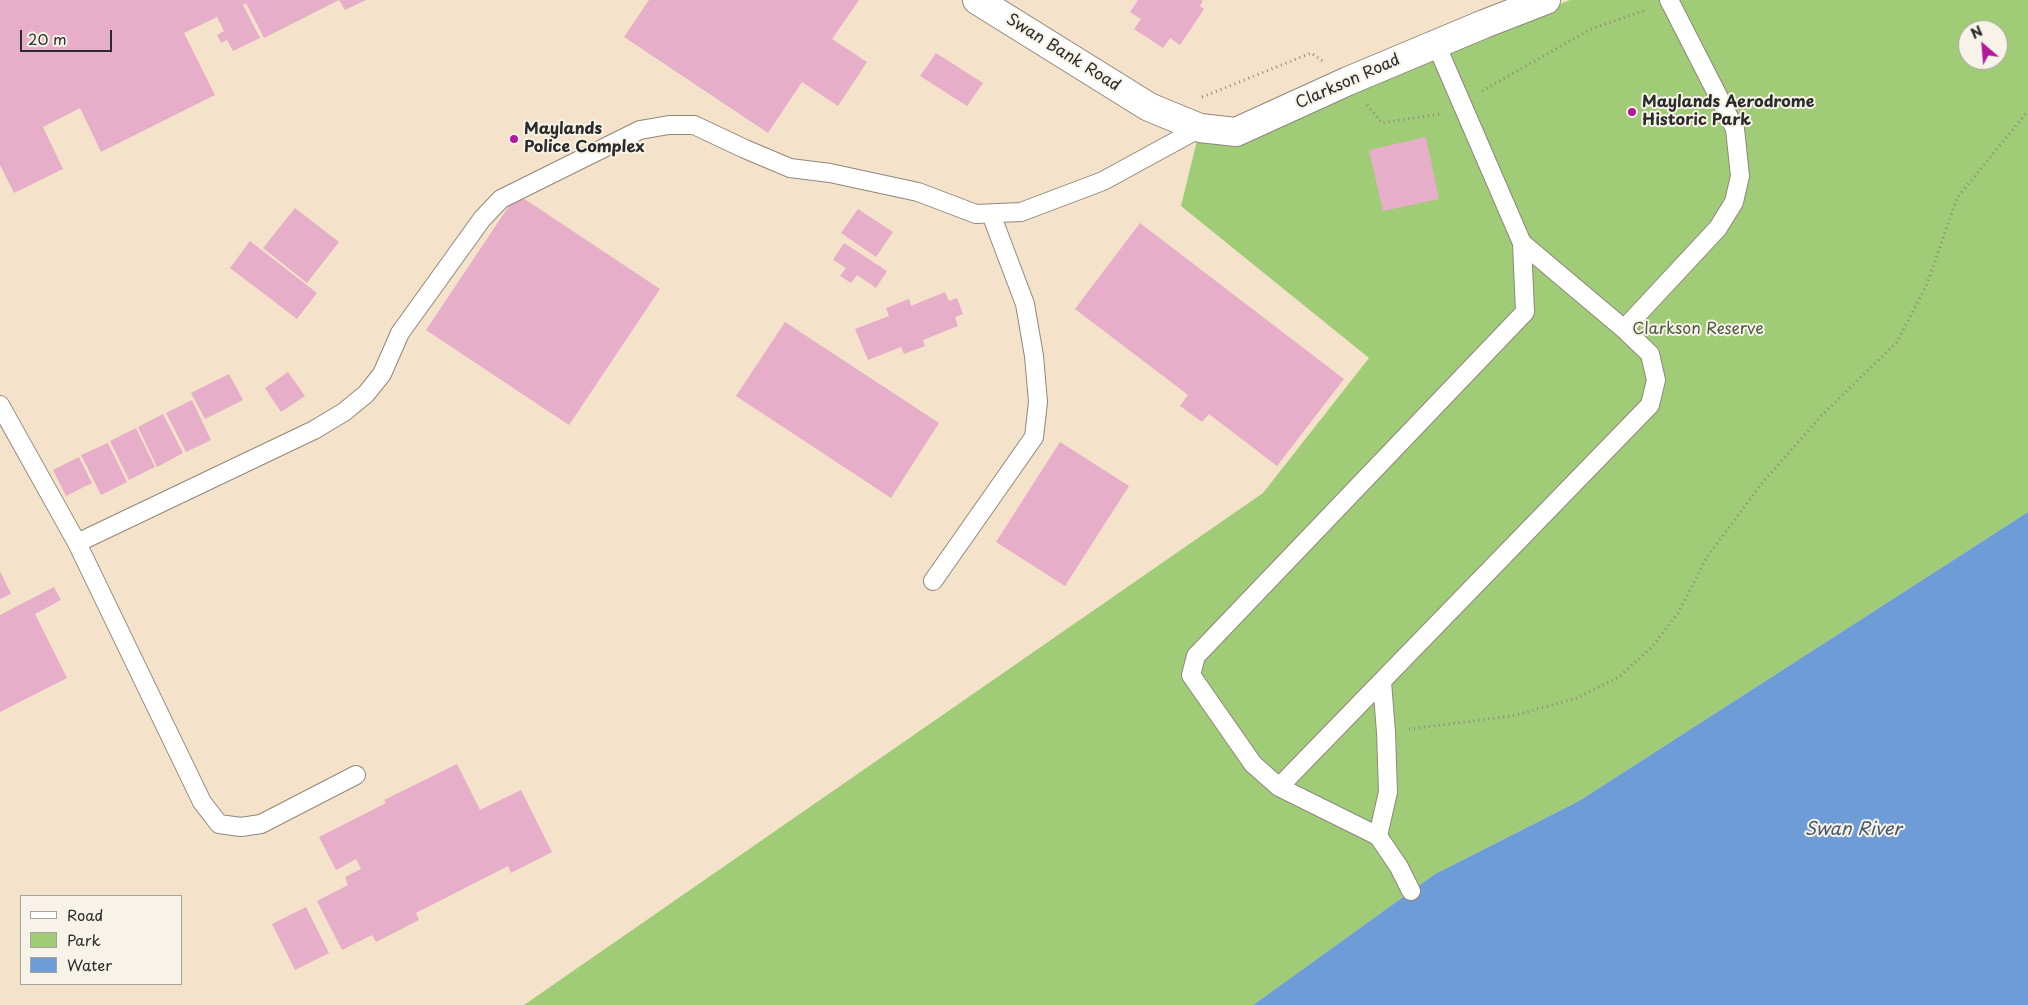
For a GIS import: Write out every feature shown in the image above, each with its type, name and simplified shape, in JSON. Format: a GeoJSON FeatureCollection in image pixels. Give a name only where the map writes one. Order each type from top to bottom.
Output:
{"type":"FeatureCollection","features":[{"type":"Feature","properties":{"kind":"street","name":"Swan Bank Road"},"geometry":{"type":"LineString","coordinates":[[977,0],[1150,106]]}},
{"type":"Feature","properties":{"kind":"street","name":"Clarkson Road"},"geometry":{"type":"LineString","coordinates":[[1150,106],[1200,128],[1236,132],[1348,81],[1546,0]]}},
{"type":"Feature","properties":{"kind":"lane"},"geometry":{"type":"LineString","coordinates":[[1624,329],[1718,228],[1734,202],[1740,176],[1735,129],[1669,1]]}},
{"type":"Feature","properties":{"kind":"lane"},"geometry":{"type":"LineString","coordinates":[[1411,891],[1399,867],[1378,836],[1279,787],[1253,764],[1191,675],[1196,656],[1525,312],[1522,243],[1436,44]]}},
{"type":"Feature","properties":{"kind":"lane"},"geometry":{"type":"LineString","coordinates":[[77,543],[314,430],[344,412],[366,394],[382,374],[400,333],[482,219],[502,199],[640,130],[669,125],[694,125],[790,168],[830,173],[908,190],[976,214],[991,214],[1021,212],[1103,182],[1200,128]]}},
{"type":"Feature","properties":{"kind":"lane"},"geometry":{"type":"LineString","coordinates":[[933,581],[1034,437],[1038,402],[1034,356],[1025,304],[991,214]]}},
{"type":"Feature","properties":{"kind":"lane"},"geometry":{"type":"LineString","coordinates":[[1279,787],[1650,405],[1656,380],[1650,354],[1624,329],[1522,243]]}},
{"type":"Feature","properties":{"kind":"lane"},"geometry":{"type":"LineString","coordinates":[[0,406],[77,543],[202,802],[219,824],[241,827],[261,824],[356,775]]}},
{"type":"Feature","properties":{"kind":"lane"},"geometry":{"type":"LineString","coordinates":[[1378,836],[1388,792],[1382,682]]}},
{"type":"Feature","properties":{"kind":"path"},"geometry":{"type":"LineString","coordinates":[[1196,99],[1311,54],[1342,73],[1382,123],[1444,113],[1591,29],[1669,1]]}},
{"type":"Feature","properties":{"kind":"path"},"geometry":{"type":"LineString","coordinates":[[1386,732],[1512,716],[1577,698],[1619,677],[1652,648],[1678,613],[1707,557],[1762,483],[1820,416],[1897,342],[1927,284],[1957,198],[2028,111]]}},
{"type":"Feature","properties":{"kind":"green space","name":"Clarkson Reserve"},"geometry":{"type":"Polygon","coordinates":[[[1570,0],[2028,0],[2028,512],[1579,801],[1435,874],[1253,1005],[524,1005],[1263,493],[1369,358],[1181,206],[1200,128],[1236,132],[1570,0]]]}},
{"type":"Feature","properties":{"kind":"water","name":"Swan River"},"geometry":{"type":"Polygon","coordinates":[[[2028,512],[2028,1005],[1253,1005],[1435,874],[1579,801],[2028,512]]]}},
{"type":"Feature","properties":{"kind":"building"},"geometry":{"type":"Polygon","coordinates":[[[0,0],[339,0],[264,38],[246,3],[243,5],[260,38],[233,51],[227,40],[221,43],[217,35],[224,31],[217,17],[184,33],[215,95],[101,152],[80,108],[43,127],[63,169],[14,193],[0,165],[0,0]]]}},
{"type":"Feature","properties":{"kind":"building"},"geometry":{"type":"Polygon","coordinates":[[[339,0],[366,0],[345,10],[339,0]]]}},
{"type":"Feature","properties":{"kind":"building"},"geometry":{"type":"Polygon","coordinates":[[[649,0],[859,0],[832,39],[867,62],[838,106],[802,82],[768,133],[624,37],[649,0]]]}},
{"type":"Feature","properties":{"kind":"building"},"geometry":{"type":"Polygon","coordinates":[[[1138,0],[1203,0],[1200,6],[1204,9],[1180,45],[1170,38],[1163,48],[1134,29],[1141,19],[1130,12],[1138,0]]]}},
{"type":"Feature","properties":{"kind":"building"},"geometry":{"type":"Polygon","coordinates":[[[936,53],[983,83],[967,106],[920,76],[936,53]]]}},
{"type":"Feature","properties":{"kind":"building"},"geometry":{"type":"Polygon","coordinates":[[[1426,137],[1439,199],[1383,211],[1369,150],[1426,137]]]}},
{"type":"Feature","properties":{"kind":"building"},"geometry":{"type":"Polygon","coordinates":[[[517,194],[660,289],[569,425],[426,330],[517,194]]]}},
{"type":"Feature","properties":{"kind":"building"},"geometry":{"type":"Polygon","coordinates":[[[295,208],[339,242],[307,283],[263,248],[295,208]]]}},
{"type":"Feature","properties":{"kind":"building"},"geometry":{"type":"Polygon","coordinates":[[[858,209],[893,232],[876,257],[841,233],[858,209]]]}},
{"type":"Feature","properties":{"kind":"building"},"geometry":{"type":"Polygon","coordinates":[[[1140,223],[1344,379],[1277,466],[1209,414],[1202,422],[1180,406],[1188,395],[1075,309],[1140,223]]]}},
{"type":"Feature","properties":{"kind":"building"},"geometry":{"type":"Polygon","coordinates":[[[250,241],[317,293],[297,319],[230,268],[250,241]]]}},
{"type":"Feature","properties":{"kind":"building"},"geometry":{"type":"Polygon","coordinates":[[[844,243],[887,271],[876,288],[857,275],[851,283],[840,276],[846,268],[833,260],[844,243]]]}},
{"type":"Feature","properties":{"kind":"building"},"geometry":{"type":"Polygon","coordinates":[[[945,292],[949,301],[957,298],[963,314],[955,317],[958,326],[923,340],[925,346],[904,354],[901,347],[868,360],[855,329],[889,316],[886,308],[909,299],[911,306],[945,292]]]}},
{"type":"Feature","properties":{"kind":"building"},"geometry":{"type":"Polygon","coordinates":[[[785,322],[939,423],[891,498],[736,396],[785,322]]]}},
{"type":"Feature","properties":{"kind":"building"},"geometry":{"type":"Polygon","coordinates":[[[288,372],[305,396],[281,412],[265,388],[288,372]]]}},
{"type":"Feature","properties":{"kind":"building"},"geometry":{"type":"Polygon","coordinates":[[[229,374],[243,400],[205,419],[191,393],[229,374]]]}},
{"type":"Feature","properties":{"kind":"building"},"geometry":{"type":"Polygon","coordinates":[[[192,400],[211,440],[186,452],[166,413],[192,400]]]}},
{"type":"Feature","properties":{"kind":"building"},"geometry":{"type":"Polygon","coordinates":[[[163,414],[183,453],[157,467],[138,427],[163,414]]]}},
{"type":"Feature","properties":{"kind":"building"},"geometry":{"type":"Polygon","coordinates":[[[136,428],[155,467],[129,480],[110,441],[136,428]]]}},
{"type":"Feature","properties":{"kind":"building"},"geometry":{"type":"Polygon","coordinates":[[[1060,442],[1129,486],[1065,586],[996,542],[1060,442]]]}},
{"type":"Feature","properties":{"kind":"building"},"geometry":{"type":"Polygon","coordinates":[[[108,443],[127,482],[101,495],[81,455],[108,443]]]}},
{"type":"Feature","properties":{"kind":"building"},"geometry":{"type":"Polygon","coordinates":[[[79,457],[92,483],[66,496],[53,470],[79,457]]]}},
{"type":"Feature","properties":{"kind":"building"},"geometry":{"type":"Polygon","coordinates":[[[0,571],[11,594],[0,599],[0,571]]]}},
{"type":"Feature","properties":{"kind":"building"},"geometry":{"type":"Polygon","coordinates":[[[54,587],[61,600],[35,614],[67,678],[0,712],[0,615],[54,587]]]}},
{"type":"Feature","properties":{"kind":"building"},"geometry":{"type":"Polygon","coordinates":[[[457,764],[480,810],[521,790],[552,852],[511,873],[508,866],[416,913],[419,920],[376,942],[372,935],[342,950],[317,901],[348,885],[345,877],[361,869],[356,859],[336,870],[319,837],[386,803],[384,800],[457,764]]]}},
{"type":"Feature","properties":{"kind":"building"},"geometry":{"type":"Polygon","coordinates":[[[306,907],[329,953],[295,970],[272,924],[306,907]]]}},
{"type":"Feature","properties":{"kind":"place","name":"Maylands Aerodrome Historic Park"},"geometry":{"type":"Point","coordinates":[1632,112]}},
{"type":"Feature","properties":{"kind":"place","name":"Maylands Police Complex"},"geometry":{"type":"Point","coordinates":[514,139]}}]}
